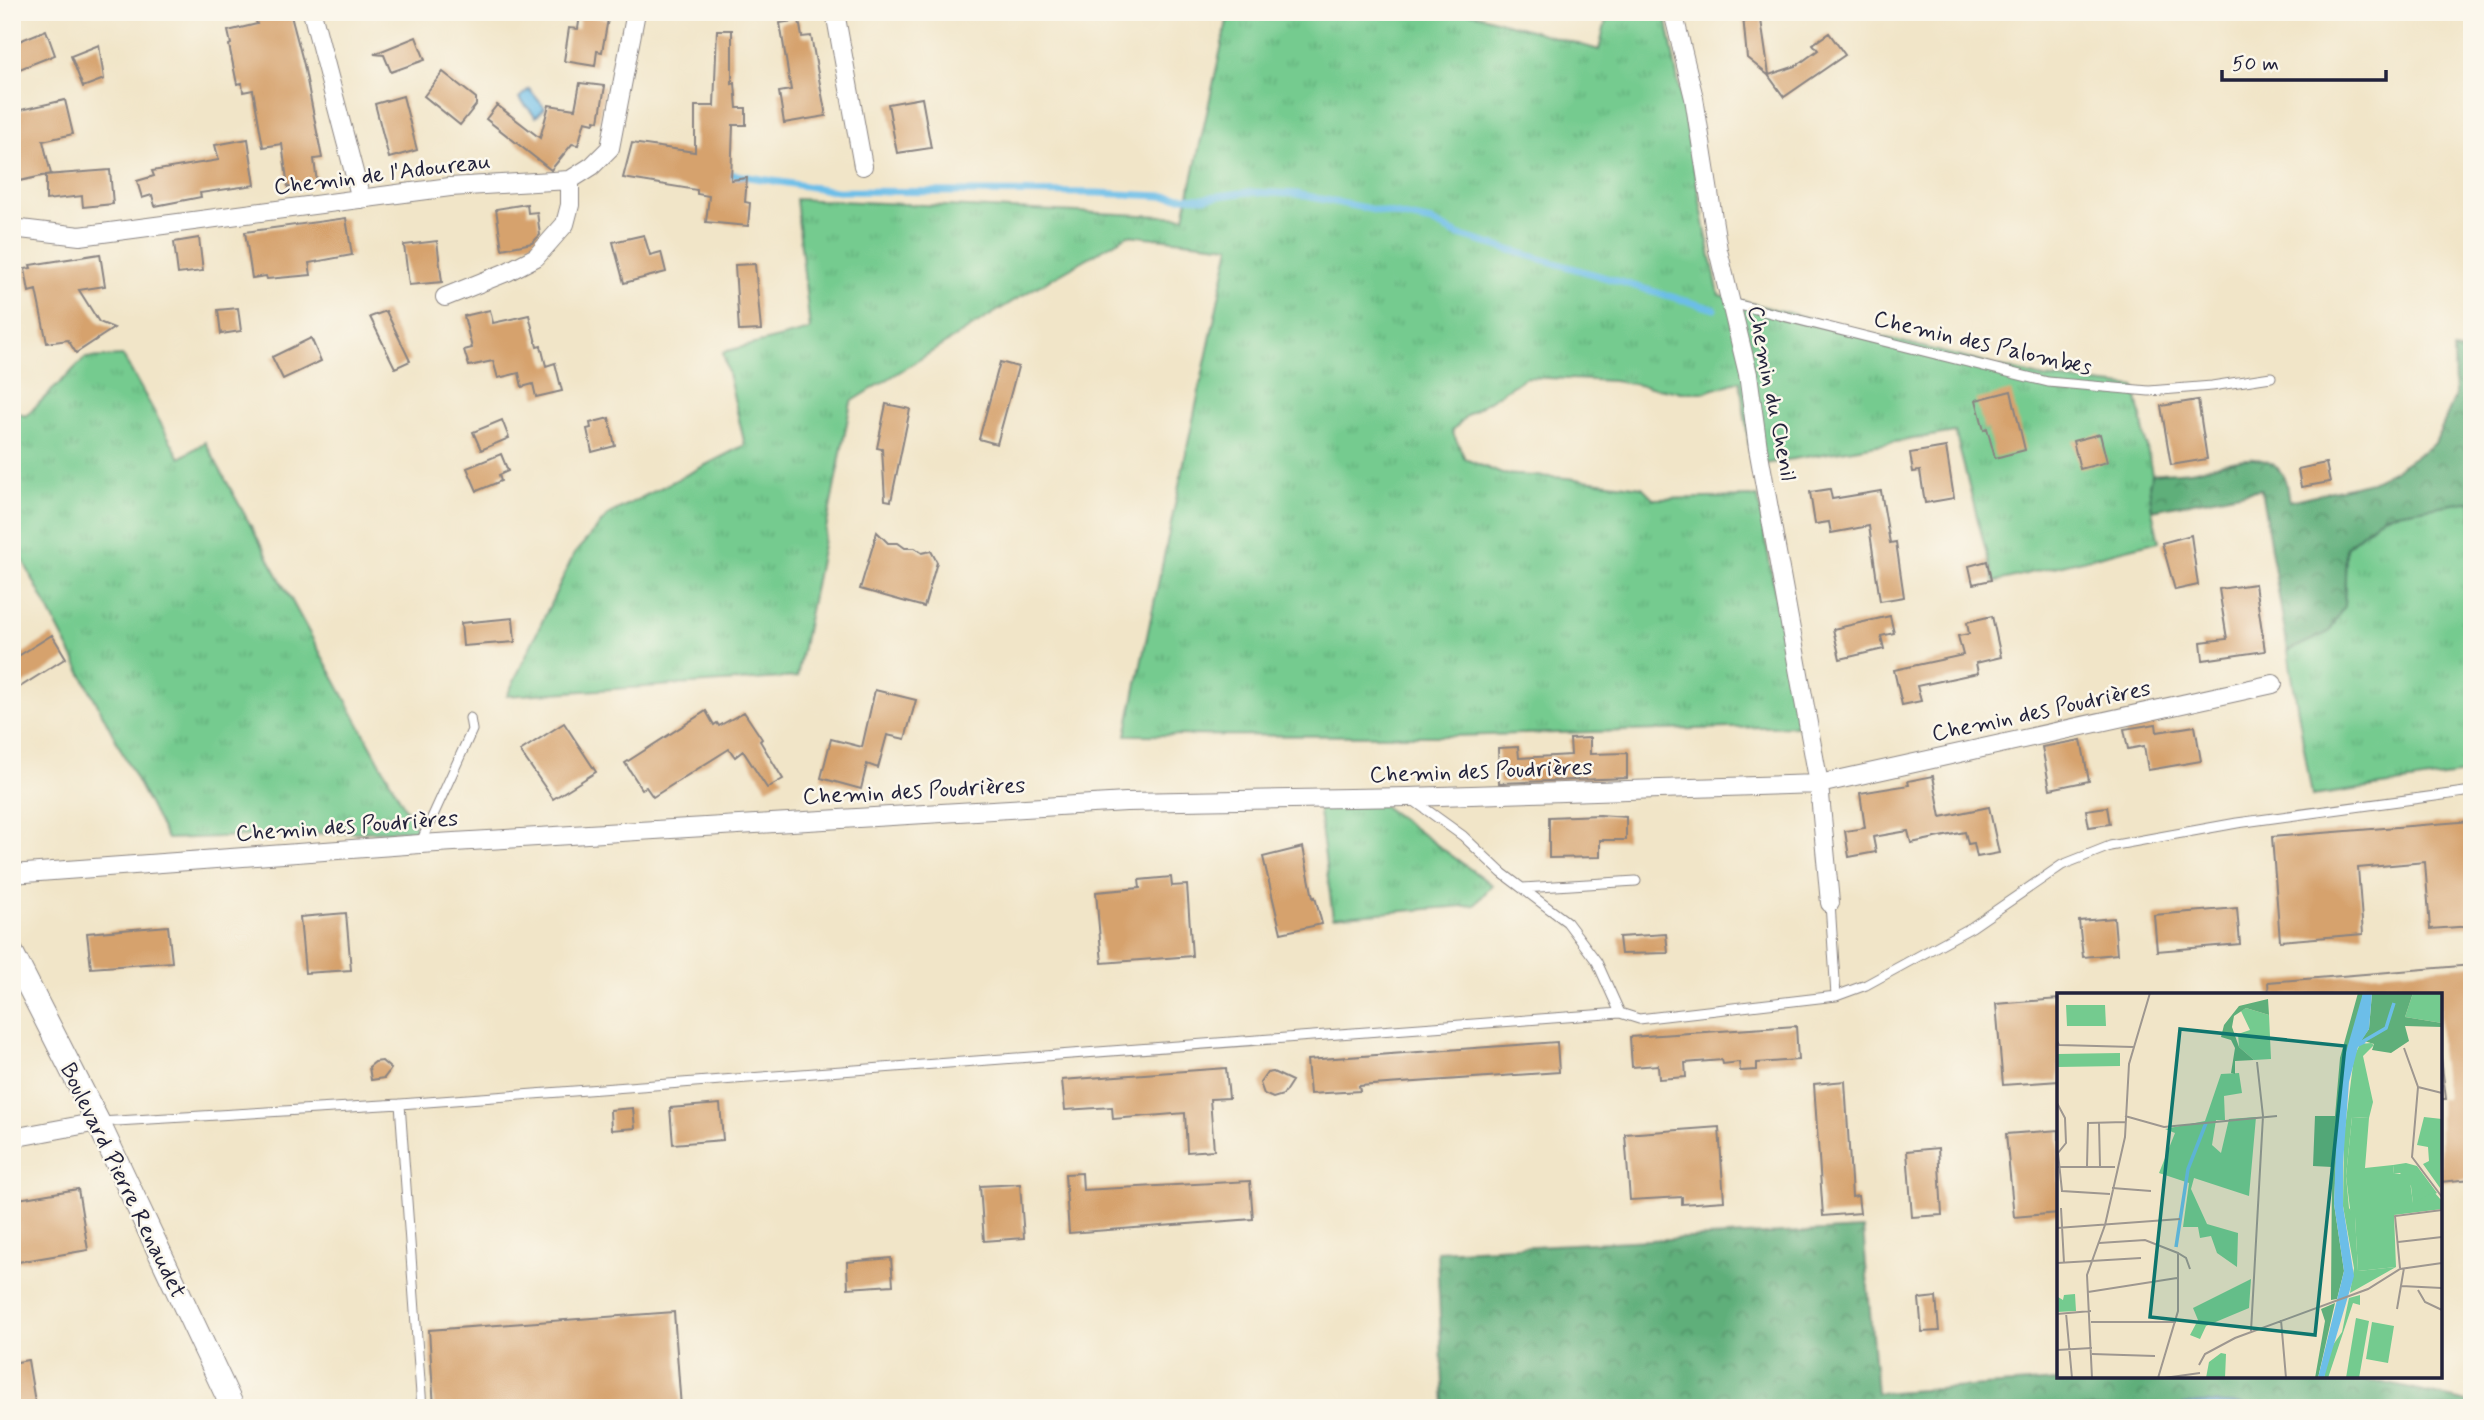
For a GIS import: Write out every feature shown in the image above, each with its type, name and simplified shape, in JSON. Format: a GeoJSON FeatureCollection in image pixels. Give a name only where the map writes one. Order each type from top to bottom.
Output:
{"type":"FeatureCollection","features":[{"type":"Feature","properties":{"kind":"street"},"geometry":{"type":"LineString","coordinates":[[312,12],[361,199]]}},
{"type":"Feature","properties":{"kind":"street"},"geometry":{"type":"LineString","coordinates":[[444,297],[507,272],[536,257],[565,224],[570,205],[570,180],[592,166],[610,148],[636,12]]}},
{"type":"Feature","properties":{"kind":"street"},"geometry":{"type":"LineString","coordinates":[[835,12],[863,166]]}},
{"type":"Feature","properties":{"kind":"street","name":"Chemin du Chenil"},"geometry":{"type":"LineString","coordinates":[[1673,12],[1694,98],[1718,250],[1748,374],[1758,448],[1819,784]]}},
{"type":"Feature","properties":{"kind":"street","name":"Chemin de l'Adoureau"},"geometry":{"type":"LineString","coordinates":[[12,228],[80,236],[450,187],[570,180]]}},
{"type":"Feature","properties":{"kind":"street","name":"Chemin des Poudrières"},"geometry":{"type":"LineString","coordinates":[[12,874],[419,844],[1126,802],[1409,797],[1819,784],[2273,684]]}},
{"type":"Feature","properties":{"kind":"street"},"geometry":{"type":"LineString","coordinates":[[1819,784],[1830,903]]}},
{"type":"Feature","properties":{"kind":"street","name":"Boulevard Pierre Renaudet"},"geometry":{"type":"LineString","coordinates":[[12,953],[98,1122],[233,1408]]}},
{"type":"Feature","properties":{"kind":"street"},"geometry":{"type":"LineString","coordinates":[[12,1138],[98,1122]]}},
{"type":"Feature","properties":{"kind":"lane","name":"Chemin des Palombes"},"geometry":{"type":"LineString","coordinates":[[1731,303],[2048,382],[2149,391],[2212,386],[2271,377]]}},
{"type":"Feature","properties":{"kind":"lane"},"geometry":{"type":"LineString","coordinates":[[419,844],[472,730],[470,718]]}},
{"type":"Feature","properties":{"kind":"lane"},"geometry":{"type":"LineString","coordinates":[[98,1122],[400,1104],[1620,1013],[1639,1019],[1836,996],[1866,985],[1972,927],[2062,865],[2110,846],[2237,823],[2472,791]]}},
{"type":"Feature","properties":{"kind":"lane"},"geometry":{"type":"LineString","coordinates":[[1409,797],[1463,836],[1502,873],[1567,922],[1597,962],[1620,1013]]}},
{"type":"Feature","properties":{"kind":"lane"},"geometry":{"type":"LineString","coordinates":[[1523,888],[1636,881]]}},
{"type":"Feature","properties":{"kind":"lane"},"geometry":{"type":"LineString","coordinates":[[1830,903],[1836,996]]}},
{"type":"Feature","properties":{"kind":"lane"},"geometry":{"type":"LineString","coordinates":[[400,1104],[422,1408]]}},
{"type":"Feature","properties":{"kind":"green space"},"geometry":{"type":"Polygon","coordinates":[[[1229,12],[1468,12],[1599,50],[1608,12],[1663,12],[1719,295],[2044,378],[2135,387],[2152,474],[2151,500],[2159,541],[1994,582],[1955,432],[1752,466],[1740,381],[1705,392],[1680,392],[1614,381],[1526,377],[1467,415],[1452,431],[1465,459],[1502,474],[1642,487],[1654,499],[1758,497],[1799,726],[1453,736],[1126,735],[1230,246],[1128,235],[1028,292],[851,402],[797,677],[507,696],[574,554],[609,514],[745,445],[723,352],[810,330],[796,199],[1184,217],[1229,12]]]}},
{"type":"Feature","properties":{"kind":"green space"},"geometry":{"type":"Polygon","coordinates":[[[2454,350],[2472,353],[2472,501],[2384,515],[2346,547],[2344,606],[2329,632],[2288,651],[2261,489],[2152,510],[2149,485],[2152,474],[2190,471],[2232,461],[2258,459],[2269,462],[2278,469],[2285,480],[2289,501],[2371,482],[2435,443],[2455,397],[2454,350]]]}},
{"type":"Feature","properties":{"kind":"green space"},"geometry":{"type":"Polygon","coordinates":[[[123,356],[180,458],[205,442],[417,830],[167,839],[12,539],[12,410],[26,416],[85,358],[123,356]]]}},
{"type":"Feature","properties":{"kind":"green space"},"geometry":{"type":"Polygon","coordinates":[[[2472,501],[2472,773],[2312,796],[2288,651],[2329,631],[2344,605],[2346,547],[2384,515],[2472,501]]]}},
{"type":"Feature","properties":{"kind":"green space"},"geometry":{"type":"Polygon","coordinates":[[[1318,805],[1382,805],[1492,885],[1475,905],[1333,917],[1318,805]]]}},
{"type":"Feature","properties":{"kind":"green space"},"geometry":{"type":"Polygon","coordinates":[[[1863,1229],[1877,1393],[2106,1378],[2304,1378],[2381,1382],[2472,1403],[2472,1408],[2311,1408],[2200,1403],[2164,1408],[1444,1408],[1437,1251],[1863,1229]]]}},
{"type":"Feature","properties":{"kind":"water"},"geometry":{"type":"Polygon","coordinates":[[[529,89],[545,108],[536,117],[519,98],[529,89]]]}},
{"type":"Feature","properties":{"kind":"water"},"geometry":{"type":"Polygon","coordinates":[[[2200,1403],[2311,1408],[2164,1408],[2200,1403]]]}},
{"type":"Feature","properties":{"kind":"building"},"geometry":{"type":"Polygon","coordinates":[[[253,12],[290,12],[304,65],[322,158],[314,159],[317,183],[288,187],[282,144],[263,147],[253,90],[243,92],[242,83],[237,84],[228,31],[257,24],[253,12]]]}},
{"type":"Feature","properties":{"kind":"building"},"geometry":{"type":"Polygon","coordinates":[[[1760,13],[1769,75],[1796,66],[1818,50],[1813,44],[1829,33],[1845,55],[1784,97],[1768,75],[1747,58],[1743,16],[1760,13]]]}},
{"type":"Feature","properties":{"kind":"building"},"geometry":{"type":"Polygon","coordinates":[[[580,15],[608,19],[602,52],[597,51],[595,66],[564,61],[569,28],[578,29],[580,15]]]}},
{"type":"Feature","properties":{"kind":"building"},"geometry":{"type":"Polygon","coordinates":[[[799,20],[802,37],[811,36],[826,116],[784,123],[779,92],[791,90],[780,23],[799,20]]]}},
{"type":"Feature","properties":{"kind":"building"},"geometry":{"type":"Polygon","coordinates":[[[46,30],[55,55],[12,72],[12,44],[46,30]]]}},
{"type":"Feature","properties":{"kind":"building"},"geometry":{"type":"Polygon","coordinates":[[[717,30],[732,30],[732,84],[735,83],[737,108],[746,108],[746,125],[733,125],[731,180],[747,178],[745,202],[750,203],[748,226],[706,222],[709,196],[697,194],[697,190],[623,178],[632,143],[695,152],[695,106],[714,106],[717,30]]]}},
{"type":"Feature","properties":{"kind":"building"},"geometry":{"type":"Polygon","coordinates":[[[416,37],[425,60],[391,72],[384,55],[374,54],[416,37]]]}},
{"type":"Feature","properties":{"kind":"building"},"geometry":{"type":"Polygon","coordinates":[[[99,45],[104,79],[83,87],[71,56],[99,45]]]}},
{"type":"Feature","properties":{"kind":"building"},"geometry":{"type":"Polygon","coordinates":[[[443,72],[476,98],[476,105],[460,125],[424,96],[443,72]]]}},
{"type":"Feature","properties":{"kind":"building"},"geometry":{"type":"Polygon","coordinates":[[[580,83],[605,86],[599,121],[585,121],[578,145],[572,144],[551,170],[486,119],[497,105],[540,138],[549,105],[575,109],[580,83]]]}},
{"type":"Feature","properties":{"kind":"building"},"geometry":{"type":"Polygon","coordinates":[[[403,96],[417,150],[389,158],[375,104],[403,96]]]}},
{"type":"Feature","properties":{"kind":"building"},"geometry":{"type":"Polygon","coordinates":[[[922,98],[931,148],[897,153],[888,104],[922,98]]]}},
{"type":"Feature","properties":{"kind":"building"},"geometry":{"type":"Polygon","coordinates":[[[65,100],[73,134],[43,141],[51,174],[15,182],[12,172],[12,112],[65,100]]]}},
{"type":"Feature","properties":{"kind":"building"},"geometry":{"type":"Polygon","coordinates":[[[248,139],[255,185],[200,193],[201,197],[155,206],[152,195],[142,198],[137,181],[154,176],[152,171],[219,160],[215,145],[248,139]]]}},
{"type":"Feature","properties":{"kind":"building"},"geometry":{"type":"Polygon","coordinates":[[[110,170],[113,204],[83,207],[82,196],[46,200],[46,175],[110,170]]]}},
{"type":"Feature","properties":{"kind":"building"},"geometry":{"type":"Polygon","coordinates":[[[527,204],[528,213],[537,212],[540,235],[532,243],[502,249],[496,209],[527,204]]]}},
{"type":"Feature","properties":{"kind":"building"},"geometry":{"type":"Polygon","coordinates":[[[346,218],[352,255],[309,263],[311,275],[252,278],[245,232],[346,218]]]}},
{"type":"Feature","properties":{"kind":"building"},"geometry":{"type":"Polygon","coordinates":[[[644,235],[650,255],[661,252],[666,272],[624,283],[613,242],[644,235]]]}},
{"type":"Feature","properties":{"kind":"building"},"geometry":{"type":"Polygon","coordinates":[[[199,238],[203,271],[178,274],[174,242],[199,238]]]}},
{"type":"Feature","properties":{"kind":"building"},"geometry":{"type":"Polygon","coordinates":[[[437,241],[442,282],[409,285],[404,245],[437,241]]]}},
{"type":"Feature","properties":{"kind":"building"},"geometry":{"type":"Polygon","coordinates":[[[100,254],[105,286],[79,290],[99,322],[114,328],[76,353],[68,340],[47,343],[36,290],[29,292],[25,269],[31,268],[30,265],[100,254]]]}},
{"type":"Feature","properties":{"kind":"building"},"geometry":{"type":"Polygon","coordinates":[[[755,264],[761,330],[739,331],[735,265],[755,264]]]}},
{"type":"Feature","properties":{"kind":"building"},"geometry":{"type":"Polygon","coordinates":[[[238,308],[241,331],[221,334],[218,310],[238,308]]]}},
{"type":"Feature","properties":{"kind":"building"},"geometry":{"type":"Polygon","coordinates":[[[490,310],[493,323],[529,315],[537,347],[541,346],[546,366],[555,363],[562,391],[536,397],[533,384],[522,387],[519,373],[498,378],[493,361],[469,366],[464,350],[472,348],[464,316],[490,310]]]}},
{"type":"Feature","properties":{"kind":"building"},"geometry":{"type":"Polygon","coordinates":[[[386,311],[410,361],[395,368],[370,317],[386,311]]]}},
{"type":"Feature","properties":{"kind":"building"},"geometry":{"type":"Polygon","coordinates":[[[311,338],[321,361],[283,379],[272,357],[311,338]]]}},
{"type":"Feature","properties":{"kind":"building"},"geometry":{"type":"Polygon","coordinates":[[[1000,362],[1018,367],[997,444],[979,439],[1000,362]]]}},
{"type":"Feature","properties":{"kind":"building"},"geometry":{"type":"Polygon","coordinates":[[[2011,391],[2025,450],[1995,458],[1976,400],[2011,391]]]}},
{"type":"Feature","properties":{"kind":"building"},"geometry":{"type":"Polygon","coordinates":[[[2198,400],[2207,459],[2171,465],[2161,406],[2198,400]]]}},
{"type":"Feature","properties":{"kind":"building"},"geometry":{"type":"Polygon","coordinates":[[[886,404],[910,409],[891,501],[885,500],[882,449],[877,448],[886,404]]]}},
{"type":"Feature","properties":{"kind":"building"},"geometry":{"type":"Polygon","coordinates":[[[609,418],[615,446],[592,452],[587,429],[591,428],[590,423],[609,418]]]}},
{"type":"Feature","properties":{"kind":"building"},"geometry":{"type":"Polygon","coordinates":[[[502,420],[509,438],[481,450],[473,432],[502,420]]]}},
{"type":"Feature","properties":{"kind":"building"},"geometry":{"type":"Polygon","coordinates":[[[2100,434],[2107,462],[2080,469],[2073,441],[2100,434]]]}},
{"type":"Feature","properties":{"kind":"building"},"geometry":{"type":"Polygon","coordinates":[[[1946,447],[1954,498],[1925,503],[1920,471],[1913,472],[1910,453],[1946,447]]]}},
{"type":"Feature","properties":{"kind":"building"},"geometry":{"type":"Polygon","coordinates":[[[501,454],[508,471],[499,475],[501,481],[477,491],[467,468],[501,454]]]}},
{"type":"Feature","properties":{"kind":"building"},"geometry":{"type":"Polygon","coordinates":[[[2326,463],[2330,482],[2301,487],[2298,469],[2326,463]]]}},
{"type":"Feature","properties":{"kind":"building"},"geometry":{"type":"Polygon","coordinates":[[[1830,489],[1832,499],[1881,491],[1890,543],[1896,542],[1904,597],[1880,601],[1869,526],[1831,533],[1829,522],[1815,524],[1810,492],[1830,489]]]}},
{"type":"Feature","properties":{"kind":"building"},"geometry":{"type":"Polygon","coordinates":[[[877,532],[888,543],[915,548],[922,553],[931,551],[937,562],[924,607],[860,589],[877,532]]]}},
{"type":"Feature","properties":{"kind":"building"},"geometry":{"type":"Polygon","coordinates":[[[2191,535],[2198,585],[2175,590],[2162,543],[2191,535]]]}},
{"type":"Feature","properties":{"kind":"building"},"geometry":{"type":"Polygon","coordinates":[[[1987,561],[1991,580],[1973,584],[1969,566],[1987,561]]]}},
{"type":"Feature","properties":{"kind":"building"},"geometry":{"type":"Polygon","coordinates":[[[2255,584],[2265,651],[2203,660],[2201,642],[2227,639],[2219,589],[2255,584]]]}},
{"type":"Feature","properties":{"kind":"building"},"geometry":{"type":"Polygon","coordinates":[[[1890,616],[1894,633],[1881,636],[1884,649],[1840,659],[1833,629],[1890,616]]]}},
{"type":"Feature","properties":{"kind":"building"},"geometry":{"type":"Polygon","coordinates":[[[1992,616],[2001,657],[1976,663],[1978,673],[1917,686],[1921,701],[1902,705],[1894,670],[1963,655],[1958,636],[1969,634],[1967,622],[1992,616]]]}},
{"type":"Feature","properties":{"kind":"building"},"geometry":{"type":"Polygon","coordinates":[[[513,618],[515,642],[463,646],[461,623],[513,618]]]}},
{"type":"Feature","properties":{"kind":"building"},"geometry":{"type":"Polygon","coordinates":[[[52,635],[66,658],[12,692],[12,660],[52,635]]]}},
{"type":"Feature","properties":{"kind":"building"},"geometry":{"type":"Polygon","coordinates":[[[875,690],[916,700],[905,739],[887,735],[878,768],[867,764],[861,789],[821,778],[831,739],[862,747],[875,690]]]}},
{"type":"Feature","properties":{"kind":"building"},"geometry":{"type":"Polygon","coordinates":[[[706,711],[714,725],[717,723],[719,726],[744,712],[783,779],[767,788],[743,751],[735,757],[729,749],[653,797],[646,787],[642,789],[625,763],[706,711]]]}},
{"type":"Feature","properties":{"kind":"building"},"geometry":{"type":"Polygon","coordinates":[[[564,723],[596,772],[553,799],[520,751],[564,723]]]}},
{"type":"Feature","properties":{"kind":"building"},"geometry":{"type":"Polygon","coordinates":[[[2156,724],[2157,732],[2195,726],[2201,761],[2148,770],[2144,746],[2128,749],[2124,729],[2156,724]]]}},
{"type":"Feature","properties":{"kind":"building"},"geometry":{"type":"Polygon","coordinates":[[[1590,738],[1590,754],[1627,753],[1627,778],[1499,783],[1498,748],[1518,747],[1519,758],[1571,755],[1570,739],[1590,738]]]}},
{"type":"Feature","properties":{"kind":"building"},"geometry":{"type":"Polygon","coordinates":[[[2081,740],[2089,781],[2050,789],[2042,747],[2081,740]]]}},
{"type":"Feature","properties":{"kind":"building"},"geometry":{"type":"Polygon","coordinates":[[[1933,776],[1941,817],[1989,807],[1999,853],[1977,857],[1974,843],[1968,844],[1965,832],[1911,843],[1908,831],[1873,837],[1876,852],[1849,857],[1845,831],[1865,828],[1860,793],[1909,785],[1908,781],[1933,776]]]}},
{"type":"Feature","properties":{"kind":"building"},"geometry":{"type":"Polygon","coordinates":[[[2107,807],[2110,824],[2089,827],[2086,810],[2107,807]]]}},
{"type":"Feature","properties":{"kind":"building"},"geometry":{"type":"Polygon","coordinates":[[[1549,817],[1626,817],[1626,840],[1600,840],[1600,857],[1549,858],[1549,817]]]}},
{"type":"Feature","properties":{"kind":"building"},"geometry":{"type":"Polygon","coordinates":[[[2472,821],[2472,926],[2430,929],[2425,862],[2358,868],[2363,934],[2280,941],[2272,837],[2472,821]]]}},
{"type":"Feature","properties":{"kind":"building"},"geometry":{"type":"Polygon","coordinates":[[[1303,847],[1313,898],[1315,897],[1322,924],[1281,933],[1263,857],[1303,847]]]}},
{"type":"Feature","properties":{"kind":"building"},"geometry":{"type":"Polygon","coordinates":[[[1171,877],[1172,886],[1187,885],[1192,956],[1102,963],[1096,892],[1140,888],[1139,880],[1171,877]]]}},
{"type":"Feature","properties":{"kind":"building"},"geometry":{"type":"Polygon","coordinates":[[[2237,908],[2240,944],[2157,951],[2154,915],[2237,908]]]}},
{"type":"Feature","properties":{"kind":"building"},"geometry":{"type":"Polygon","coordinates":[[[346,913],[351,970],[305,973],[300,917],[346,913]]]}},
{"type":"Feature","properties":{"kind":"building"},"geometry":{"type":"Polygon","coordinates":[[[2114,918],[2117,954],[2083,957],[2079,921],[2114,918]]]}},
{"type":"Feature","properties":{"kind":"building"},"geometry":{"type":"Polygon","coordinates":[[[168,926],[172,962],[91,968],[87,933],[168,926]]]}},
{"type":"Feature","properties":{"kind":"building"},"geometry":{"type":"Polygon","coordinates":[[[1666,934],[1668,953],[1621,954],[1619,937],[1666,934]]]}},
{"type":"Feature","properties":{"kind":"building"},"geometry":{"type":"Polygon","coordinates":[[[2472,965],[2472,1179],[2442,1182],[2442,1099],[2446,1099],[2442,1066],[2442,993],[2269,993],[2268,982],[2472,965]]]}},
{"type":"Feature","properties":{"kind":"building"},"geometry":{"type":"Polygon","coordinates":[[[2057,999],[2057,1081],[2003,1085],[1996,1004],[2057,999]]]}},
{"type":"Feature","properties":{"kind":"building"},"geometry":{"type":"Polygon","coordinates":[[[1796,1026],[1798,1060],[1757,1063],[1757,1070],[1740,1071],[1739,1062],[1723,1064],[1722,1060],[1685,1063],[1686,1077],[1659,1079],[1658,1065],[1632,1067],[1630,1037],[1796,1026]]]}},
{"type":"Feature","properties":{"kind":"building"},"geometry":{"type":"Polygon","coordinates":[[[1557,1042],[1559,1072],[1359,1086],[1360,1091],[1310,1094],[1307,1060],[1557,1042]]]}},
{"type":"Feature","properties":{"kind":"building"},"geometry":{"type":"Polygon","coordinates":[[[382,1061],[391,1069],[384,1078],[371,1080],[369,1067],[382,1061]]]}},
{"type":"Feature","properties":{"kind":"building"},"geometry":{"type":"Polygon","coordinates":[[[1226,1068],[1229,1098],[1210,1099],[1214,1150],[1187,1152],[1185,1113],[1113,1119],[1112,1107],[1065,1110],[1062,1080],[1226,1068]]]}},
{"type":"Feature","properties":{"kind":"building"},"geometry":{"type":"Polygon","coordinates":[[[1273,1072],[1292,1081],[1283,1095],[1273,1098],[1264,1094],[1260,1083],[1267,1073],[1273,1072]]]}},
{"type":"Feature","properties":{"kind":"building"},"geometry":{"type":"Polygon","coordinates":[[[1845,1081],[1852,1197],[1858,1196],[1860,1213],[1823,1216],[1814,1084],[1845,1081]]]}},
{"type":"Feature","properties":{"kind":"building"},"geometry":{"type":"Polygon","coordinates":[[[720,1104],[723,1140],[673,1144],[670,1108],[720,1104]]]}},
{"type":"Feature","properties":{"kind":"building"},"geometry":{"type":"Polygon","coordinates":[[[633,1108],[635,1128],[611,1130],[610,1110],[633,1108]]]}},
{"type":"Feature","properties":{"kind":"building"},"geometry":{"type":"Polygon","coordinates":[[[1719,1127],[1724,1201],[1682,1204],[1682,1197],[1630,1200],[1625,1134],[1719,1127]]]}},
{"type":"Feature","properties":{"kind":"building"},"geometry":{"type":"Polygon","coordinates":[[[2057,1130],[2057,1213],[2014,1217],[2006,1134],[2057,1130]]]}},
{"type":"Feature","properties":{"kind":"building"},"geometry":{"type":"Polygon","coordinates":[[[1938,1148],[1942,1215],[1912,1217],[1907,1151],[1938,1148]]]}},
{"type":"Feature","properties":{"kind":"building"},"geometry":{"type":"Polygon","coordinates":[[[1082,1173],[1083,1190],[1250,1181],[1253,1219],[1069,1233],[1065,1174],[1082,1173]]]}},
{"type":"Feature","properties":{"kind":"building"},"geometry":{"type":"Polygon","coordinates":[[[1020,1184],[1024,1238],[984,1241],[980,1186],[1020,1184]]]}},
{"type":"Feature","properties":{"kind":"building"},"geometry":{"type":"Polygon","coordinates":[[[78,1189],[88,1250],[12,1263],[12,1200],[78,1189]]]}},
{"type":"Feature","properties":{"kind":"building"},"geometry":{"type":"Polygon","coordinates":[[[891,1258],[893,1285],[848,1288],[847,1262],[891,1258]]]}},
{"type":"Feature","properties":{"kind":"building"},"geometry":{"type":"Polygon","coordinates":[[[1936,1297],[1939,1331],[1922,1332],[1919,1299],[1936,1297]]]}},
{"type":"Feature","properties":{"kind":"building"},"geometry":{"type":"Polygon","coordinates":[[[674,1312],[681,1408],[434,1408],[429,1330],[674,1312]]]}},
{"type":"Feature","properties":{"kind":"building"},"geometry":{"type":"Polygon","coordinates":[[[28,1360],[36,1408],[12,1408],[12,1363],[28,1360]]]}},
{"type":"Feature","properties":{"kind":"waterway"},"geometry":{"type":"LineString","coordinates":[[724,173],[836,191],[1097,193],[1203,198],[1248,192],[1297,194],[1432,222],[1458,235],[1714,309]]}}]}
